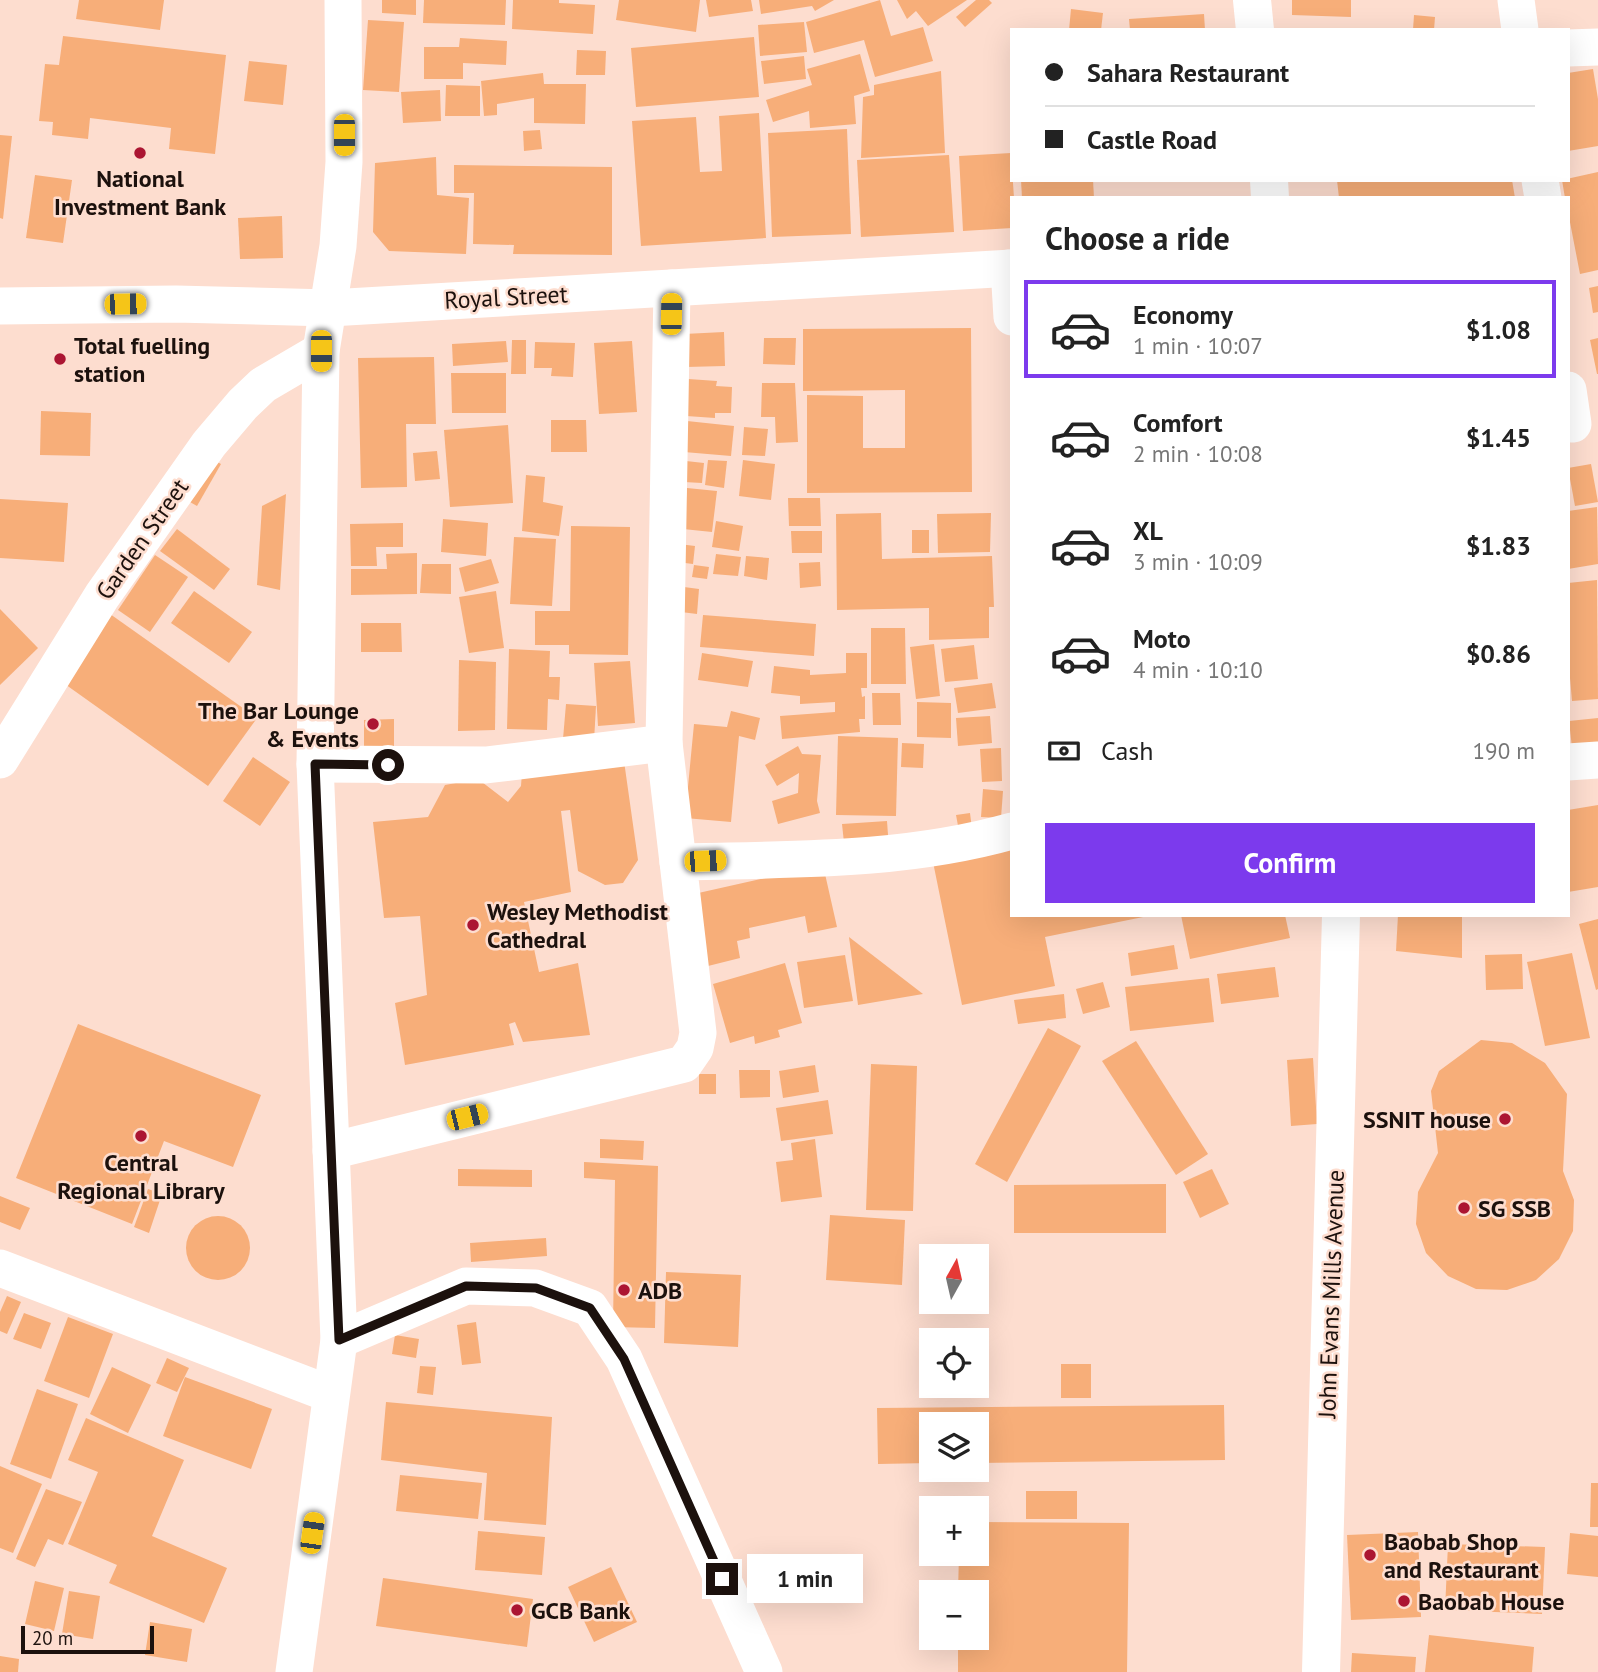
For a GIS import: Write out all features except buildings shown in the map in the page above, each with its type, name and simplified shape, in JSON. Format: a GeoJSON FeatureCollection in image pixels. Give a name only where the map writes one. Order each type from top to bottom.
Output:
{"type":"FeatureCollection","features":[{"type":"Feature","properties":{"kind":"street"},"geometry":{"type":"LineString","coordinates":[[294,1672],[339,1340],[315,764],[321,351],[338,246],[344,162],[343,0]]}},
{"type":"Feature","properties":{"kind":"street"},"geometry":{"type":"LineString","coordinates":[[1252,0],[1255,28]]}},
{"type":"Feature","properties":{"kind":"street"},"geometry":{"type":"LineString","coordinates":[[1516,0],[1520,28]]}},
{"type":"Feature","properties":{"kind":"street"},"geometry":{"type":"LineString","coordinates":[[1570,48],[1598,47]]}},
{"type":"Feature","properties":{"kind":"street","name":"Royal Street"},"geometry":{"type":"LineString","coordinates":[[0,306],[176,304],[330,308],[1010,268]]}},
{"type":"Feature","properties":{"kind":"street"},"geometry":{"type":"LineString","coordinates":[[331,1151],[684,1064],[695,1048],[698,1033],[664,743],[671,288]]}},
{"type":"Feature","properties":{"kind":"street","name":"Garden Street"},"geometry":{"type":"LineString","coordinates":[[0,760],[102,596],[209,444],[263,385],[321,351]]}},
{"type":"Feature","properties":{"kind":"street"},"geometry":{"type":"LineString","coordinates":[[315,764],[486,765],[664,743]]}},
{"type":"Feature","properties":{"kind":"street"},"geometry":{"type":"LineString","coordinates":[[1570,762],[1598,760]]}},
{"type":"Feature","properties":{"kind":"street"},"geometry":{"type":"LineString","coordinates":[[678,862],[877,857],[982,840],[1010,832]]}},
{"type":"Feature","properties":{"kind":"street","name":"John Evans Mills Avenue"},"geometry":{"type":"LineString","coordinates":[[1321,1672],[1341,917]]}},
{"type":"Feature","properties":{"kind":"street"},"geometry":{"type":"LineString","coordinates":[[0,1269],[330,1394]]}},
{"type":"Feature","properties":{"kind":"street"},"geometry":{"type":"LineString","coordinates":[[339,1340],[466,1286],[536,1288],[590,1308],[624,1359],[764,1672]]}},
{"type":"Feature","properties":{"kind":"place","name":"National Investment Bank"},"geometry":{"type":"Point","coordinates":[140,153]}},
{"type":"Feature","properties":{"kind":"place","name":"Total fuelling station"},"geometry":{"type":"Point","coordinates":[60,359]}},
{"type":"Feature","properties":{"kind":"place","name":"The Bar Lounge & Events"},"geometry":{"type":"Point","coordinates":[373,724]}},
{"type":"Feature","properties":{"kind":"place","name":"Wesley Methodist Cathedral"},"geometry":{"type":"Point","coordinates":[473,925]}},
{"type":"Feature","properties":{"kind":"place","name":"SSNIT house"},"geometry":{"type":"Point","coordinates":[1505,1119]}},
{"type":"Feature","properties":{"kind":"place","name":"Central Regional Library"},"geometry":{"type":"Point","coordinates":[141,1136]}},
{"type":"Feature","properties":{"kind":"place","name":"SG SSB"},"geometry":{"type":"Point","coordinates":[1464,1208]}},
{"type":"Feature","properties":{"kind":"place","name":"ADB"},"geometry":{"type":"Point","coordinates":[624,1290]}},
{"type":"Feature","properties":{"kind":"place","name":"Baobab Shop and Restaurant"},"geometry":{"type":"Point","coordinates":[1370,1555]}},
{"type":"Feature","properties":{"kind":"place","name":"Baobab House"},"geometry":{"type":"Point","coordinates":[1404,1601]}},
{"type":"Feature","properties":{"kind":"place","name":"GCB Bank"},"geometry":{"type":"Point","coordinates":[517,1610]}},
{"type":"Feature","properties":{"kind":"route"},"geometry":{"type":"LineString","coordinates":[[388,765],[315,764],[339,1340],[466,1286],[536,1288],[590,1308],[624,1359],[722,1579]]}}]}
